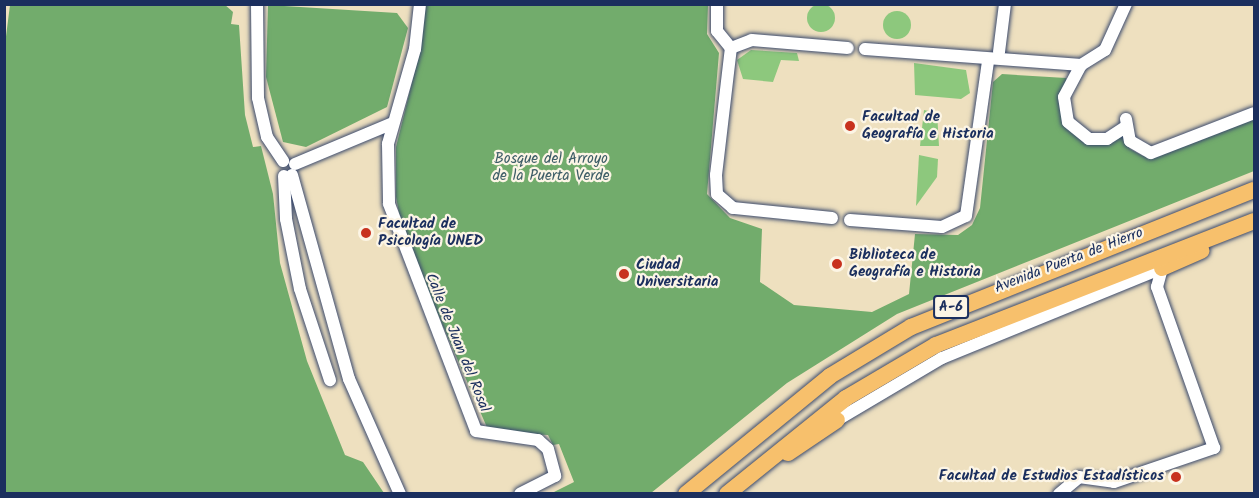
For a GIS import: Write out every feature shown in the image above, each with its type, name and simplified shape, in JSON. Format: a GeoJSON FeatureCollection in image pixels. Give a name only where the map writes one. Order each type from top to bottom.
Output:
{"type":"FeatureCollection","features":[{"type":"Feature","properties":{"kind":"highway","name":"Avenida Puerta de Hierro"},"geometry":{"type":"LineString","coordinates":[[686,494],[830,376],[911,327],[1254,190]]}},
{"type":"Feature","properties":{"kind":"highway","name":"Avenida Puerta de Hierro"},"geometry":{"type":"LineString","coordinates":[[727,494],[872,380],[936,345],[1254,221]]}},
{"type":"Feature","properties":{"kind":"highway"},"geometry":{"type":"LineString","coordinates":[[1162,268],[1209,247],[1220,234]]}},
{"type":"Feature","properties":{"kind":"highway"},"geometry":{"type":"LineString","coordinates":[[770,458],[800,449],[837,420]]}},
{"type":"Feature","properties":{"kind":"street"},"geometry":{"type":"LineString","coordinates":[[257,4],[258,98],[267,137],[289,169],[352,388],[400,494]]}},
{"type":"Feature","properties":{"kind":"street"},"geometry":{"type":"LineString","coordinates":[[289,169],[393,123],[405,90],[420,4]]}},
{"type":"Feature","properties":{"kind":"street"},"geometry":{"type":"LineString","coordinates":[[717,4],[717,31],[731,48],[717,194],[733,208],[832,218]]}},
{"type":"Feature","properties":{"kind":"street"},"geometry":{"type":"LineString","coordinates":[[999,52],[1005,4]]}},
{"type":"Feature","properties":{"kind":"street"},"geometry":{"type":"LineString","coordinates":[[1105,50],[1117,4]]}},
{"type":"Feature","properties":{"kind":"street"},"geometry":{"type":"LineString","coordinates":[[1126,4],[1105,50],[1081,65],[1064,97],[1068,122],[1089,139],[1107,139],[1125,124],[1132,145],[1151,153],[1254,113]]}},
{"type":"Feature","properties":{"kind":"street"},"geometry":{"type":"LineString","coordinates":[[731,48],[752,40],[848,48]]}},
{"type":"Feature","properties":{"kind":"street"},"geometry":{"type":"LineString","coordinates":[[865,49],[988,61],[1081,65]]}},
{"type":"Feature","properties":{"kind":"street"},"geometry":{"type":"LineString","coordinates":[[850,219],[942,227],[966,216],[988,61]]}},
{"type":"Feature","properties":{"kind":"street","name":"Calle de Juan del Rosal"},"geometry":{"type":"LineString","coordinates":[[393,123],[387,171],[392,219],[472,425],[484,437],[544,443],[556,467],[549,482],[520,494]]}},
{"type":"Feature","properties":{"kind":"street"},"geometry":{"type":"LineString","coordinates":[[289,169],[286,219],[300,289],[330,380]]}},
{"type":"Feature","properties":{"kind":"street"},"geometry":{"type":"LineString","coordinates":[[837,420],[942,358],[1162,268]]}},
{"type":"Feature","properties":{"kind":"street"},"geometry":{"type":"LineString","coordinates":[[1059,494],[1079,477],[1114,482],[1214,448],[1157,286],[1162,268]]}},
{"type":"Feature","properties":{"kind":"street"},"geometry":{"type":"LineString","coordinates":[[1137,278],[1157,286]]}},
{"type":"Feature","properties":{"kind":"green space"},"geometry":{"type":"Polygon","coordinates":[[[224,4],[233,12],[231,24],[239,25],[245,115],[253,147],[261,146],[273,194],[280,263],[307,361],[345,455],[363,462],[384,493],[5,493],[4,52],[10,5],[224,4]]]}},
{"type":"Feature","properties":{"kind":"green space"},"geometry":{"type":"Polygon","coordinates":[[[821,4],[831,8],[835,18],[831,28],[821,32],[811,28],[807,18],[811,8],[821,4]]]}},
{"type":"Feature","properties":{"kind":"green space"},"geometry":{"type":"Polygon","coordinates":[[[268,5],[397,13],[408,28],[387,107],[306,147],[283,142],[266,77],[268,5]]]}},
{"type":"Feature","properties":{"kind":"green space","name":"Bosque del Arroyo de la Puerta Verde"},"geometry":{"type":"Polygon","coordinates":[[[425,5],[708,5],[707,34],[719,53],[707,194],[730,218],[762,229],[760,282],[794,305],[872,312],[909,294],[915,234],[958,235],[972,225],[980,208],[993,82],[1002,74],[1066,78],[1074,133],[1123,134],[1130,149],[1143,156],[1254,118],[1254,171],[897,314],[787,383],[651,493],[552,493],[574,482],[559,444],[553,445],[548,435],[489,432],[403,234],[396,197],[396,147],[420,50],[425,5]]]}},
{"type":"Feature","properties":{"kind":"green space"},"geometry":{"type":"Polygon","coordinates":[[[897,11],[907,15],[911,25],[907,35],[897,39],[887,35],[883,25],[887,15],[897,11]]]}},
{"type":"Feature","properties":{"kind":"green space"},"geometry":{"type":"Polygon","coordinates":[[[751,50],[797,53],[799,61],[781,60],[773,82],[743,79],[737,60],[751,50]]]}},
{"type":"Feature","properties":{"kind":"green space"},"geometry":{"type":"Polygon","coordinates":[[[914,63],[966,70],[970,93],[961,99],[915,95],[914,63]]]}},
{"type":"Feature","properties":{"kind":"green space"},"geometry":{"type":"Polygon","coordinates":[[[924,110],[937,113],[939,146],[920,146],[924,110]]]}},
{"type":"Feature","properties":{"kind":"green space"},"geometry":{"type":"Polygon","coordinates":[[[919,155],[938,159],[937,177],[916,206],[919,155]]]}},
{"type":"Feature","properties":{"kind":"place","name":"Facultad de Geografía e Historia"},"geometry":{"type":"Point","coordinates":[850,126]}},
{"type":"Feature","properties":{"kind":"place","name":"Facultad de Psicología UNED"},"geometry":{"type":"Point","coordinates":[366,233]}},
{"type":"Feature","properties":{"kind":"place","name":"Biblioteca de Geografía e Historia"},"geometry":{"type":"Point","coordinates":[837,264]}},
{"type":"Feature","properties":{"kind":"place","name":"Ciudad Universitaria"},"geometry":{"type":"Point","coordinates":[624,274]}},
{"type":"Feature","properties":{"kind":"place","name":"Facultad de Estudios Estadísticos"},"geometry":{"type":"Point","coordinates":[1176,477]}}]}
